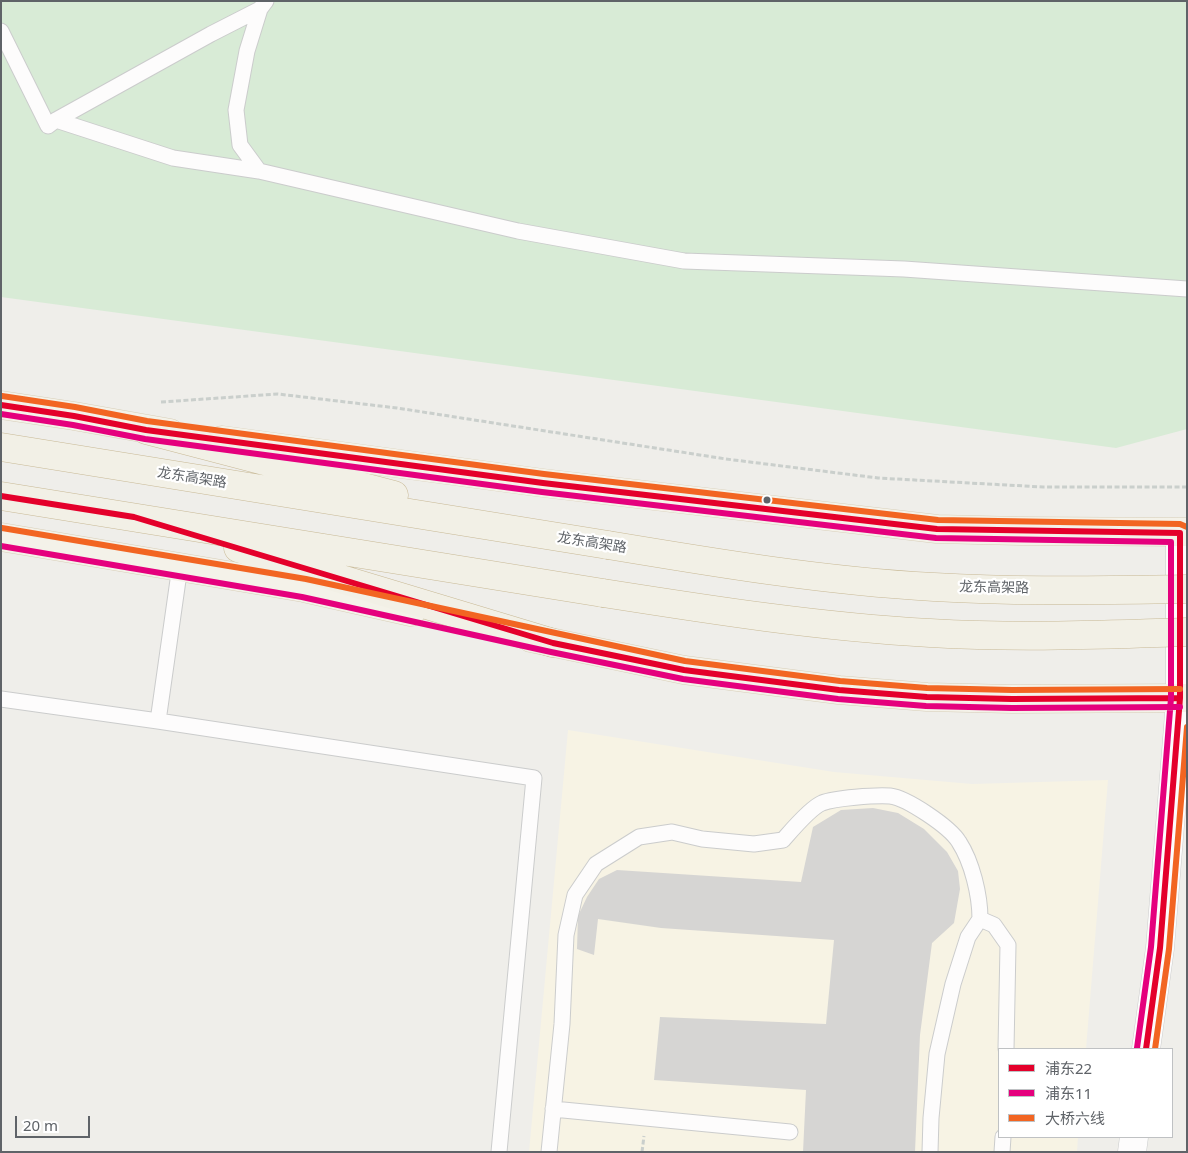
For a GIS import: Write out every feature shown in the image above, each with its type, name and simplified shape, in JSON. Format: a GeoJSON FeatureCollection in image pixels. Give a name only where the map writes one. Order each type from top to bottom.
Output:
{"type":"FeatureCollection","features":[{"type":"Feature","properties":{"kind":"highway"},"geometry":{"type":"LineString","coordinates":[[146,430],[555,537]]}},
{"type":"Feature","properties":{"kind":"highway","name":"龙东高架路"},"geometry":{"type":"LineString","coordinates":[[1,447],[697,560],[846,580],[934,587],[1019,590],[1187,589]]}},
{"type":"Feature","properties":{"kind":"highway"},"geometry":{"type":"LineString","coordinates":[[1,496],[692,607],[836,625],[930,633],[1022,636],[1187,632]]}},
{"type":"Feature","properties":{"kind":"highway"},"geometry":{"type":"LineString","coordinates":[[134,516],[553,643]]}},
{"type":"Feature","properties":{"kind":"main road"},"geometry":{"type":"LineString","coordinates":[[1,405],[74,416],[146,430],[543,483],[937,529],[1184,529]]}},
{"type":"Feature","properties":{"kind":"main road"},"geometry":{"type":"LineString","coordinates":[[1,537],[304,588],[684,670],[849,690],[927,697],[1012,699],[1184,698]]}},
{"type":"Feature","properties":{"kind":"street"},"geometry":{"type":"LineString","coordinates":[[1146,1048],[1160,948],[1184,698],[1184,529]]}},
{"type":"Feature","properties":{"kind":"street"},"geometry":{"type":"LineString","coordinates":[[1132,1152],[1134,1138]]}},
{"type":"Feature","properties":{"kind":"lane"},"geometry":{"type":"LineString","coordinates":[[1,31],[48,126],[263,5]]}},
{"type":"Feature","properties":{"kind":"lane"},"geometry":{"type":"LineString","coordinates":[[259,171],[240,145],[236,110],[247,51],[263,5]]}},
{"type":"Feature","properties":{"kind":"lane"},"geometry":{"type":"LineString","coordinates":[[56,120],[173,158],[259,171],[518,231],[684,262],[904,270],[1187,288]]}},
{"type":"Feature","properties":{"kind":"lane"},"geometry":{"type":"LineString","coordinates":[[158,721],[180,566]]}},
{"type":"Feature","properties":{"kind":"lane"},"geometry":{"type":"LineString","coordinates":[[1,699],[534,778],[499,1152]]}},
{"type":"Feature","properties":{"kind":"lane"},"geometry":{"type":"LineString","coordinates":[[549,1152],[562,1024],[566,934],[575,895],[596,864],[639,837],[672,832],[702,840],[754,844],[783,840],[798,823],[820,804],[857,797],[892,796],[928,813],[959,841],[972,871],[980,905],[980,919],[968,937],[953,984],[939,1045],[931,1118],[930,1152]]}},
{"type":"Feature","properties":{"kind":"lane"},"geometry":{"type":"LineString","coordinates":[[980,919],[994,925],[1008,946],[1006,1048]]}},
{"type":"Feature","properties":{"kind":"lane"},"geometry":{"type":"LineString","coordinates":[[553,1109],[790,1132]]}},
{"type":"Feature","properties":{"kind":"lane"},"geometry":{"type":"LineString","coordinates":[[1002,1152],[1003,1138]]}},
{"type":"Feature","properties":{"kind":"path"},"geometry":{"type":"LineString","coordinates":[[155,401],[165,403],[278,394],[397,408],[726,459],[878,478],[1043,487],[1187,487]]}},
{"type":"Feature","properties":{"kind":"shaded area"},"geometry":{"type":"Polygon","coordinates":[[[568,730],[834,772],[972,784],[1108,780],[1086,1048],[998,1048],[998,1138],[1078,1138],[1077,1152],[529,1152],[568,730]]]}},
{"type":"Feature","properties":{"kind":"green space"},"geometry":{"type":"Polygon","coordinates":[[[1,1],[1187,1],[1187,429],[1116,448],[1,297],[1,1]]]}},
{"type":"Feature","properties":{"kind":"building"},"geometry":{"type":"Polygon","coordinates":[[[873,808],[898,813],[924,829],[947,852],[958,871],[960,889],[954,923],[932,943],[920,1035],[915,1152],[803,1152],[806,1090],[654,1080],[660,1017],[826,1024],[834,940],[661,928],[598,919],[594,955],[577,949],[578,916],[587,897],[599,879],[617,870],[801,882],[813,827],[841,810],[873,808]]]}},
{"type":"Feature","properties":{"kind":"transit line","name":"大桥六线"},"geometry":{"type":"LineString","coordinates":[[2,396],[75,407],[147,421],[544,474],[938,520],[1180,524],[1187,527]]}},
{"type":"Feature","properties":{"kind":"transit line","name":"浦东22"},"geometry":{"type":"LineString","coordinates":[[1,405],[74,416],[146,430],[543,483],[937,529],[1180,533],[1180,698],[1160,948],[1146,1048]]}},
{"type":"Feature","properties":{"kind":"transit line","name":"浦东11"},"geometry":{"type":"LineString","coordinates":[[1,414],[145,439],[542,492],[936,538],[1171,542],[1171,698],[1151,947],[1137,1048]]}},
{"type":"Feature","properties":{"kind":"transit line","name":"浦东22"},"geometry":{"type":"LineString","coordinates":[[1,496],[134,517],[553,643],[684,670],[839,690],[927,697],[1012,699],[1180,698]]}},
{"type":"Feature","properties":{"kind":"transit line","name":"大桥六线"},"geometry":{"type":"LineString","coordinates":[[2,528],[306,579],[685,661],[840,681],[927,688],[1012,690],[1180,689]]}},
{"type":"Feature","properties":{"kind":"transit line","name":"浦东11"},"geometry":{"type":"LineString","coordinates":[[1,546],[302,597],[683,679],[838,699],[926,706],[1012,708],[1180,707]]}},
{"type":"Feature","properties":{"kind":"transit line","name":"大桥六线"},"geometry":{"type":"LineString","coordinates":[[1155,1048],[1169,949],[1187,727]]}}]}
